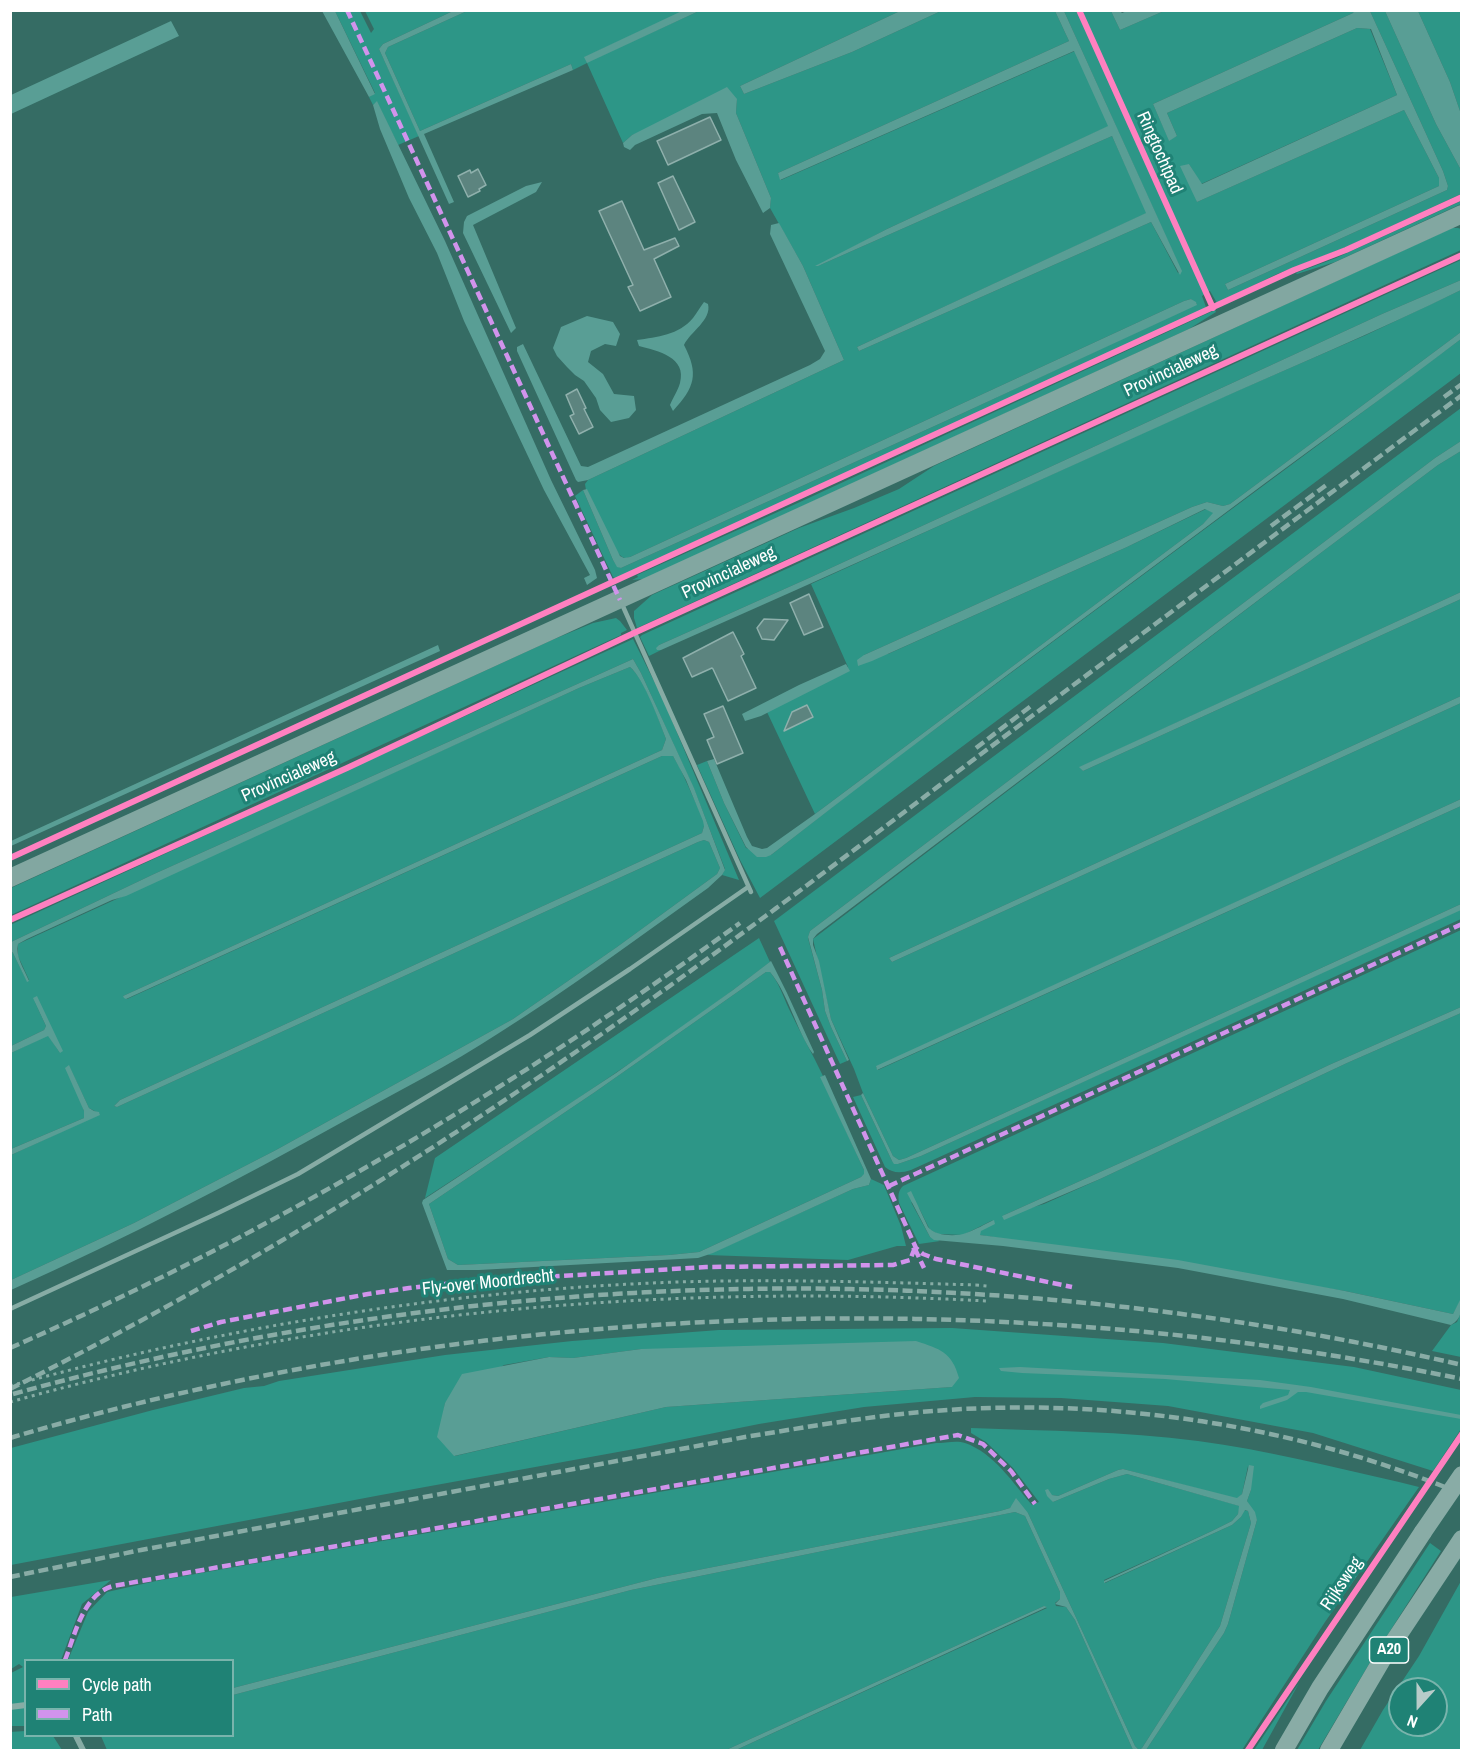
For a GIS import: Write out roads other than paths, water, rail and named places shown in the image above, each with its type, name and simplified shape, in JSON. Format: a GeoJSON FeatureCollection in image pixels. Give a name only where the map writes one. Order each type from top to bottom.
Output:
{"type":"FeatureCollection","features":[{"type":"Feature","properties":{"kind":"highway","name":"A20"},"geometry":{"type":"LineString","coordinates":[[1284,1750],[1320,1688],[1461,1475]]}},
{"type":"Feature","properties":{"kind":"highway","name":"A20"},"geometry":{"type":"LineString","coordinates":[[1329,1750],[1383,1658],[1457,1546]]}},
{"type":"Feature","properties":{"kind":"main road","name":"Provincialeweg"},"geometry":{"type":"LineString","coordinates":[[10,878],[1461,214]]}},
{"type":"Feature","properties":{"kind":"lane"},"geometry":{"type":"LineString","coordinates":[[620,600],[752,892]]}},
{"type":"Feature","properties":{"kind":"lane"},"geometry":{"type":"LineString","coordinates":[[10,1309],[298,1174],[530,1035],[748,887]]}},
{"type":"Feature","properties":{"kind":"water"},"geometry":{"type":"Polygon","coordinates":[[[684,10],[699,11],[587,63],[584,57],[684,10]]]}},
{"type":"Feature","properties":{"kind":"water"},"geometry":{"type":"Polygon","coordinates":[[[322,11],[335,11],[375,94],[369,97],[322,11]]]}},
{"type":"Feature","properties":{"kind":"water"},"geometry":{"type":"Polygon","coordinates":[[[453,11],[467,11],[388,47],[385,53],[420,131],[571,64],[573,70],[424,134],[454,202],[449,204],[379,49],[383,44],[453,11]]]}},
{"type":"Feature","properties":{"kind":"water"},"geometry":{"type":"Polygon","coordinates":[[[900,11],[941,11],[852,52],[744,94],[740,86],[900,11]]]}},
{"type":"Feature","properties":{"kind":"water"},"geometry":{"type":"Polygon","coordinates":[[[1055,11],[1064,11],[1182,271],[1180,275],[1151,222],[859,351],[857,347],[1146,213],[1112,136],[815,266],[887,229],[1108,126],[1074,51],[780,180],[778,173],[1069,41],[1055,11]]]}},
{"type":"Feature","properties":{"kind":"water"},"geometry":{"type":"Polygon","coordinates":[[[1111,11],[1122,13],[1164,11],[1120,30],[1111,11]]]}},
{"type":"Feature","properties":{"kind":"water"},"geometry":{"type":"Polygon","coordinates":[[[1354,11],[1370,11],[1443,171],[1448,186],[1447,190],[1228,290],[1225,284],[1439,186],[1439,178],[1404,110],[1197,202],[1180,166],[1189,164],[1202,184],[1397,95],[1371,29],[1357,28],[1167,113],[1177,136],[1169,141],[1153,104],[1354,11]]]}},
{"type":"Feature","properties":{"kind":"water"},"geometry":{"type":"Polygon","coordinates":[[[1385,11],[1418,11],[1450,82],[1461,114],[1461,170],[1436,124],[1385,11]]]}},
{"type":"Feature","properties":{"kind":"water"},"geometry":{"type":"Polygon","coordinates":[[[171,21],[179,36],[11,114],[11,95],[171,21]]]}},
{"type":"Feature","properties":{"kind":"water"},"geometry":{"type":"Polygon","coordinates":[[[727,87],[737,99],[736,113],[771,198],[770,208],[763,213],[736,160],[717,113],[702,114],[635,145],[630,150],[624,147],[623,143],[632,135],[727,87]]]}},
{"type":"Feature","properties":{"kind":"water"},"geometry":{"type":"Polygon","coordinates":[[[377,101],[445,241],[551,480],[595,570],[597,578],[587,585],[584,578],[590,575],[544,490],[464,321],[437,253],[409,198],[380,129],[373,105],[377,101]]]}},
{"type":"Feature","properties":{"kind":"water"},"geometry":{"type":"Polygon","coordinates":[[[542,182],[536,192],[473,225],[516,328],[511,333],[463,233],[464,222],[467,216],[526,186],[542,182]]]}},
{"type":"Feature","properties":{"kind":"water"},"geometry":{"type":"Polygon","coordinates":[[[779,223],[803,266],[844,360],[588,480],[578,482],[517,347],[523,344],[581,466],[588,467],[810,365],[820,359],[825,351],[770,234],[771,225],[779,223]]]}},
{"type":"Feature","properties":{"kind":"water"},"geometry":{"type":"Polygon","coordinates":[[[1461,280],[1461,290],[1397,321],[661,650],[656,648],[1382,314],[1461,280]]]}},
{"type":"Feature","properties":{"kind":"water"},"geometry":{"type":"Polygon","coordinates":[[[1191,299],[1197,305],[621,568],[617,567],[613,560],[583,490],[587,489],[620,556],[630,557],[1191,299]]]}},
{"type":"Feature","properties":{"kind":"water"},"geometry":{"type":"Polygon","coordinates":[[[704,302],[708,304],[707,315],[684,345],[692,364],[692,380],[686,395],[673,411],[670,405],[680,383],[679,367],[675,361],[662,353],[639,346],[637,340],[674,332],[693,318],[704,302]]]}},
{"type":"Feature","properties":{"kind":"water"},"geometry":{"type":"Polygon","coordinates":[[[587,316],[613,322],[620,334],[616,346],[605,344],[591,351],[588,362],[603,374],[614,394],[634,396],[636,410],[629,418],[611,422],[600,410],[596,398],[584,381],[567,367],[553,348],[561,327],[587,316]]]}},
{"type":"Feature","properties":{"kind":"water"},"geometry":{"type":"Polygon","coordinates":[[[1461,332],[1461,339],[1017,668],[771,855],[757,857],[746,847],[724,803],[707,761],[714,759],[752,846],[767,848],[1203,524],[1213,513],[1205,509],[1127,547],[872,661],[858,666],[857,660],[1192,507],[1207,502],[1223,506],[1230,504],[1461,332]]]}},
{"type":"Feature","properties":{"kind":"water"},"geometry":{"type":"Polygon","coordinates":[[[1461,441],[1461,451],[1438,465],[1314,558],[817,934],[813,939],[813,945],[819,961],[831,1019],[849,1060],[847,1061],[825,1011],[808,937],[810,931],[1435,458],[1461,441]]]}},
{"type":"Feature","properties":{"kind":"water"},"geometry":{"type":"Polygon","coordinates":[[[1461,592],[1461,599],[1083,771],[1079,767],[1461,592]]]}},
{"type":"Feature","properties":{"kind":"water"},"geometry":{"type":"Polygon","coordinates":[[[438,645],[440,651],[11,846],[11,841],[438,645]]]}},
{"type":"Feature","properties":{"kind":"water"},"geometry":{"type":"Polygon","coordinates":[[[633,659],[694,788],[725,870],[722,875],[708,888],[579,980],[462,1056],[222,1187],[11,1290],[11,1280],[134,1223],[276,1150],[513,1019],[617,947],[717,874],[720,868],[709,842],[704,840],[698,842],[117,1107],[114,1106],[120,1100],[702,833],[703,821],[686,780],[673,756],[662,756],[126,999],[123,996],[662,750],[666,739],[663,731],[646,690],[630,667],[579,688],[126,896],[112,900],[27,939],[18,944],[17,949],[20,963],[29,981],[27,982],[11,951],[11,942],[154,874],[633,659]]]}},
{"type":"Feature","properties":{"kind":"water"},"geometry":{"type":"Polygon","coordinates":[[[846,664],[850,671],[761,716],[745,721],[742,714],[846,664]]]}},
{"type":"Feature","properties":{"kind":"water"},"geometry":{"type":"Polygon","coordinates":[[[1461,696],[1461,703],[892,962],[889,958],[1461,696]]]}},
{"type":"Feature","properties":{"kind":"water"},"geometry":{"type":"Polygon","coordinates":[[[1461,799],[1461,806],[877,1070],[876,1066],[1461,799]]]}},
{"type":"Feature","properties":{"kind":"water"},"geometry":{"type":"Polygon","coordinates":[[[1461,904],[1461,910],[921,1156],[898,1164],[892,1161],[861,1095],[863,1093],[893,1156],[899,1160],[906,1158],[1461,904]]]}},
{"type":"Feature","properties":{"kind":"water"},"geometry":{"type":"Polygon","coordinates":[[[771,961],[813,1054],[777,981],[770,972],[766,972],[595,1092],[429,1204],[448,1259],[458,1265],[699,1252],[861,1177],[864,1170],[820,1077],[825,1075],[871,1179],[869,1185],[853,1189],[698,1258],[447,1270],[422,1203],[423,1200],[616,1073],[771,961]]]}},
{"type":"Feature","properties":{"kind":"water"},"geometry":{"type":"Polygon","coordinates":[[[37,996],[63,1051],[60,1053],[48,1036],[11,1053],[11,1046],[44,1030],[46,1026],[33,998],[37,996]]]}},
{"type":"Feature","properties":{"kind":"water"},"geometry":{"type":"Polygon","coordinates":[[[1461,1007],[1461,1013],[1347,1063],[1100,1179],[1004,1220],[1002,1216],[1158,1146],[1329,1065],[1461,1007]]]}},
{"type":"Feature","properties":{"kind":"water"},"geometry":{"type":"Polygon","coordinates":[[[69,1065],[89,1108],[99,1112],[100,1115],[11,1155],[11,1149],[84,1118],[84,1111],[65,1068],[69,1065]]]}},
{"type":"Feature","properties":{"kind":"water"},"geometry":{"type":"Polygon","coordinates":[[[911,1191],[928,1227],[940,1234],[962,1234],[994,1220],[995,1224],[981,1231],[980,1235],[1178,1260],[1453,1314],[1461,1298],[1460,1313],[1451,1325],[1343,1299],[1178,1268],[1003,1246],[934,1240],[930,1237],[907,1193],[911,1191]]]}},
{"type":"Feature","properties":{"kind":"water"},"geometry":{"type":"Polygon","coordinates":[[[916,1341],[938,1349],[953,1362],[959,1378],[952,1387],[666,1407],[454,1456],[437,1437],[445,1403],[462,1374],[549,1357],[573,1358],[641,1349],[916,1341]]]}},
{"type":"Feature","properties":{"kind":"water"},"geometry":{"type":"Polygon","coordinates":[[[1020,1367],[1260,1380],[1311,1387],[1461,1415],[1461,1419],[1306,1392],[1298,1392],[1287,1400],[1260,1409],[1263,1403],[1288,1395],[1290,1390],[1165,1379],[1022,1373],[1001,1371],[999,1368],[1020,1367]]]}},
{"type":"Feature","properties":{"kind":"water"},"geometry":{"type":"Polygon","coordinates":[[[1249,1465],[1254,1466],[1247,1501],[1255,1512],[1257,1520],[1228,1624],[1146,1750],[1139,1750],[1220,1626],[1251,1523],[1248,1511],[1245,1510],[1232,1525],[1104,1583],[1232,1521],[1238,1514],[1239,1506],[1127,1474],[1053,1502],[1045,1490],[1048,1489],[1052,1495],[1058,1496],[1123,1469],[1237,1498],[1242,1494],[1249,1465]]]}},
{"type":"Feature","properties":{"kind":"water"},"geometry":{"type":"Polygon","coordinates":[[[1016,1498],[1028,1513],[1135,1746],[1139,1750],[1133,1750],[1075,1620],[1066,1607],[1055,1604],[1060,1599],[1060,1592],[1025,1516],[1015,1512],[631,1590],[234,1695],[234,1688],[657,1578],[1000,1511],[1010,1508],[1016,1498]]]}},
{"type":"Feature","properties":{"kind":"water"},"geometry":{"type":"Polygon","coordinates":[[[1044,1606],[1047,1607],[736,1750],[726,1750],[1044,1606]]]}},
{"type":"Feature","properties":{"kind":"railway"},"geometry":{"type":"LineString","coordinates":[[1444,397],[1462,384]]}},
{"type":"Feature","properties":{"kind":"railway"},"geometry":{"type":"LineString","coordinates":[[10,1389],[145,1318],[278,1243],[409,1163],[591,1042],[806,886],[1462,395]]}},
{"type":"Feature","properties":{"kind":"railway"},"geometry":{"type":"LineString","coordinates":[[1271,526],[1329,483]]}},
{"type":"Feature","properties":{"kind":"railway"},"geometry":{"type":"LineString","coordinates":[[976,748],[1031,706]]}},
{"type":"Feature","properties":{"kind":"railway"},"geometry":{"type":"LineString","coordinates":[[10,1348],[202,1257],[387,1155],[477,1101],[565,1044],[740,923]]}},
{"type":"Feature","properties":{"kind":"railway"},"geometry":{"type":"LineString","coordinates":[[13,1394],[191,1351],[371,1319],[553,1298],[736,1289],[919,1291],[1101,1304],[1282,1329],[1462,1365]]}},
{"type":"Feature","properties":{"kind":"railway"},"geometry":{"type":"LineString","coordinates":[[10,1438],[173,1395],[339,1362],[450,1345],[576,1331],[703,1322],[830,1318],[957,1320],[1084,1327],[1211,1339],[1337,1356],[1462,1379]]}},
{"type":"Feature","properties":{"kind":"railway"},"geometry":{"type":"LineString","coordinates":[[10,1577],[141,1550],[745,1437],[862,1419],[933,1411],[1068,1408],[1202,1421],[1335,1450],[1399,1470],[1462,1494]]}}]}
